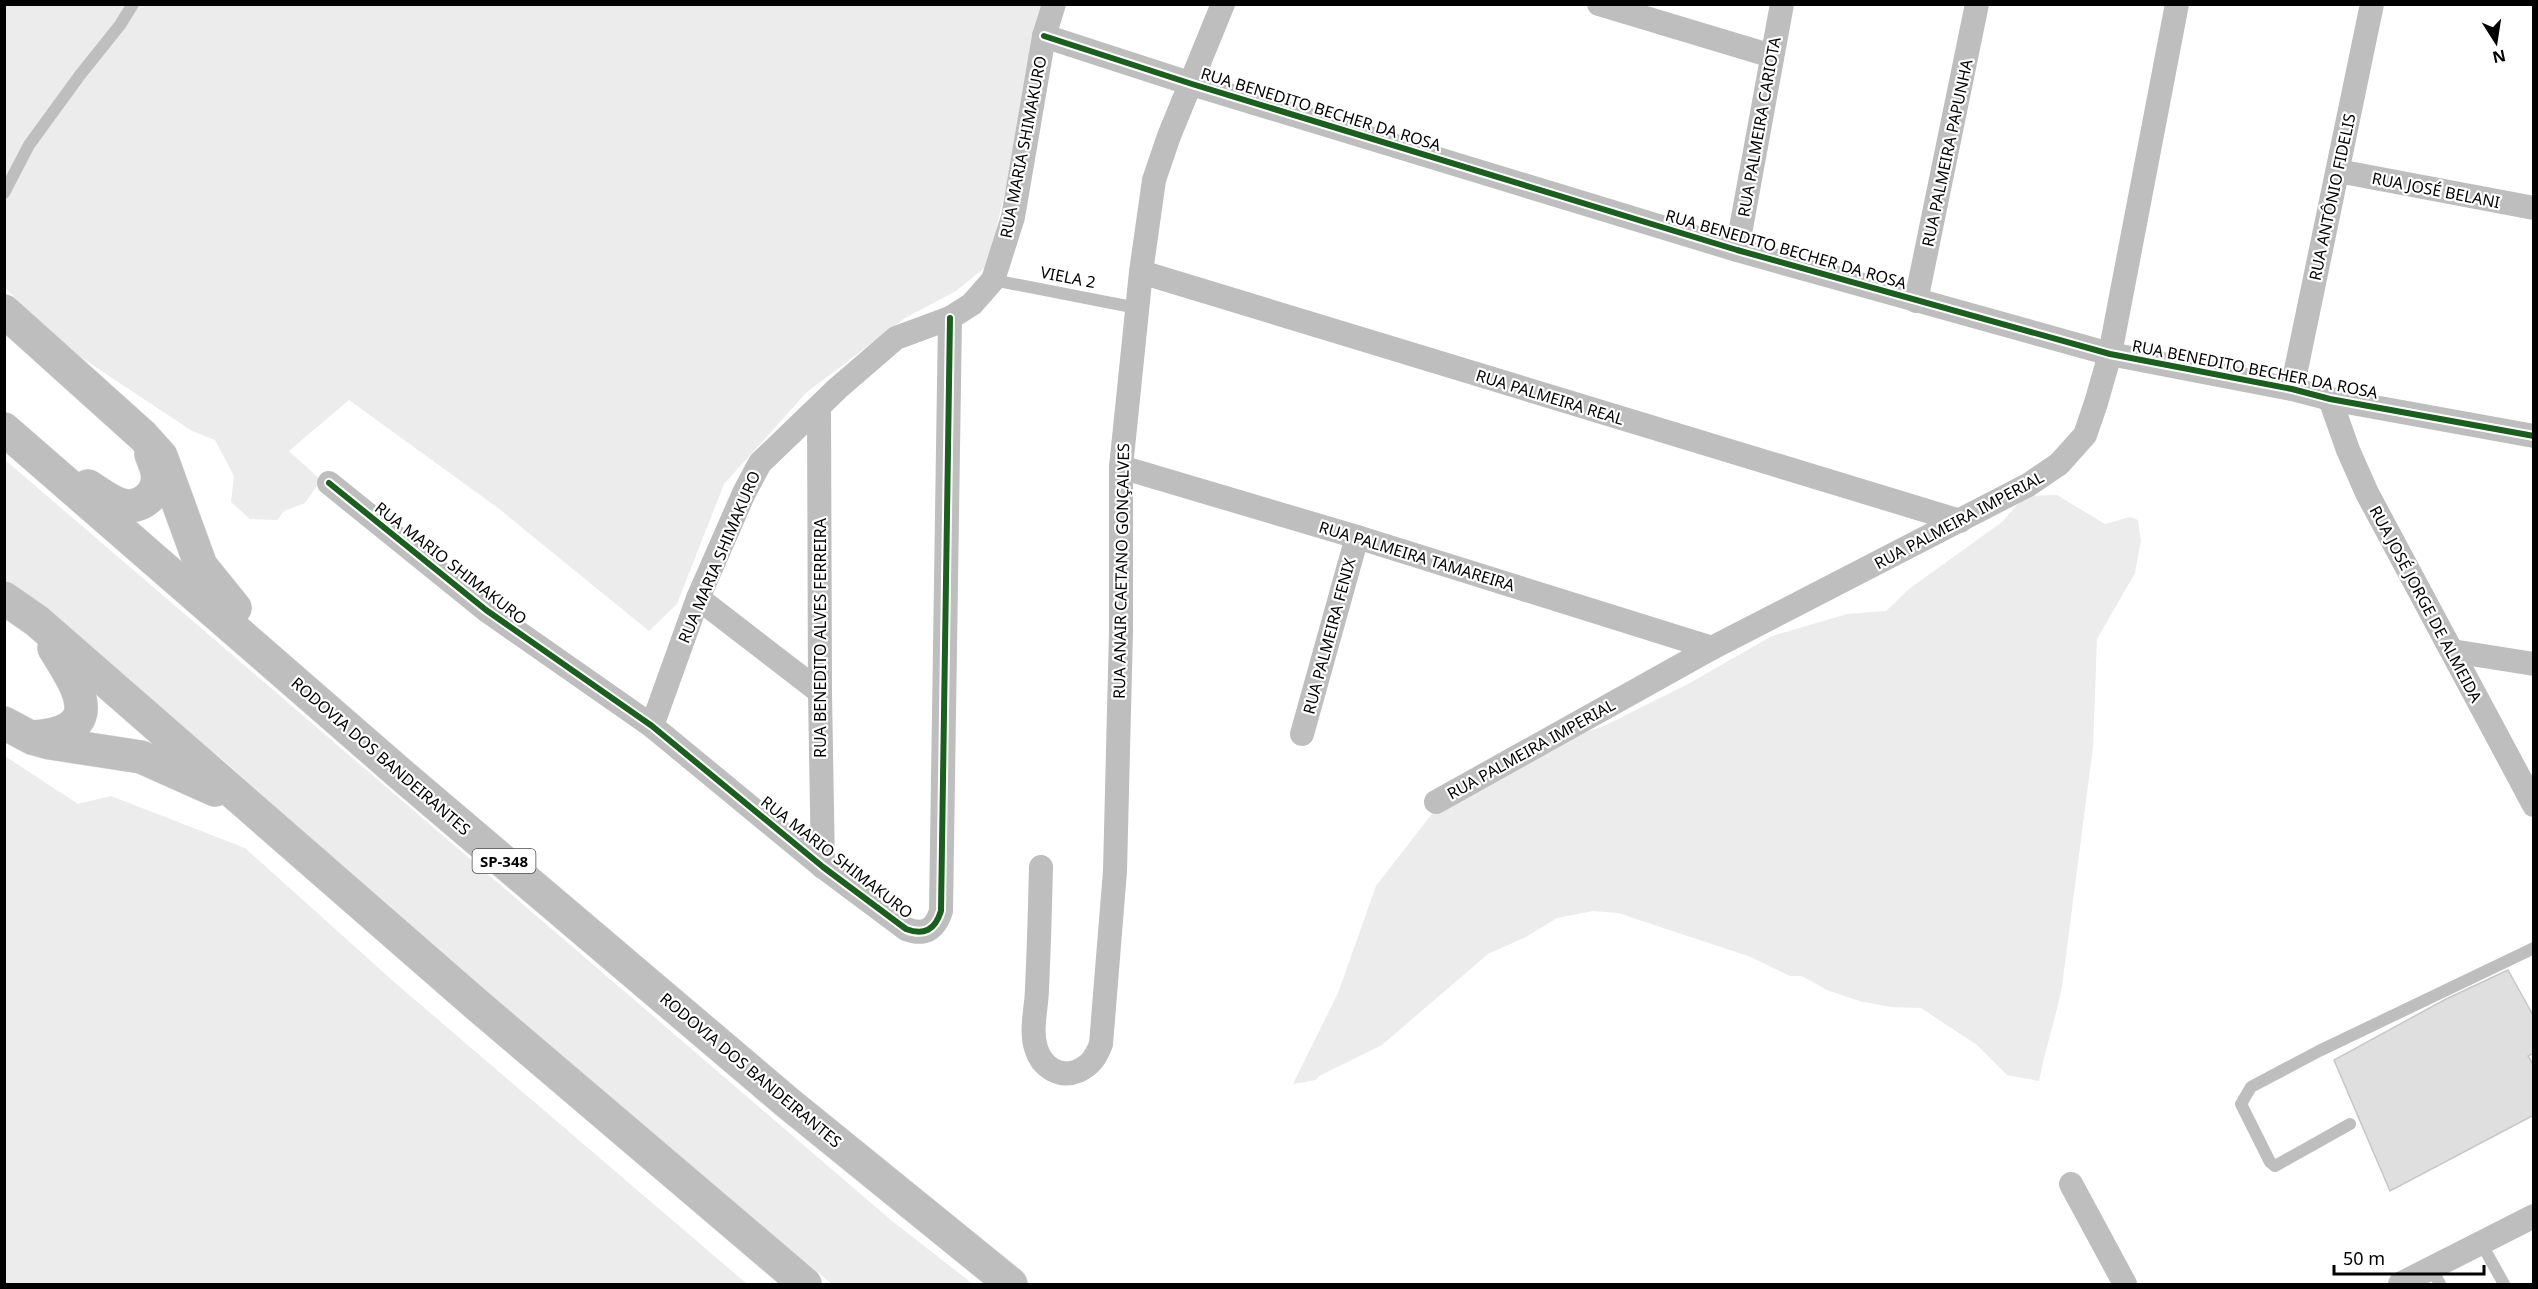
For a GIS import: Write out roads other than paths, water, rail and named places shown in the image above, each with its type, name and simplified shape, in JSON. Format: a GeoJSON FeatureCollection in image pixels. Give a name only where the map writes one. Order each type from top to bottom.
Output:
{"type":"FeatureCollection","features":[{"type":"Feature","properties":{"kind":"highway"},"geometry":{"type":"LineString","coordinates":[[4,311],[143,436],[161,456],[201,566],[219,590],[341,721]]}},
{"type":"Feature","properties":{"kind":"highway"},"geometry":{"type":"LineString","coordinates":[[9,433],[97,492],[120,505],[135,506],[147,501],[156,488],[158,474],[143,436]]}},
{"type":"Feature","properties":{"kind":"highway","name":"RODOVIA DOS BANDEIRANTES"},"geometry":{"type":"LineString","coordinates":[[9,433],[341,721],[788,1103],[1011,1284]]}},
{"type":"Feature","properties":{"kind":"highway"},"geometry":{"type":"LineString","coordinates":[[4,598],[37,621],[805,1284]]}},
{"type":"Feature","properties":{"kind":"highway"},"geometry":{"type":"LineString","coordinates":[[18,730],[56,734],[72,726],[81,715],[82,703],[73,679],[37,621]]}},
{"type":"Feature","properties":{"kind":"highway"},"geometry":{"type":"LineString","coordinates":[[18,730],[50,743],[141,758],[197,781],[258,814]]}},
{"type":"Feature","properties":{"kind":"street","name":"RUA MARIA SHIMAKURO"},"geometry":{"type":"LineString","coordinates":[[652,726],[698,598],[744,493],[760,463],[846,381],[896,338],[950,318],[972,304],[993,280],[1013,218],[1044,36],[1054,4]]}},
{"type":"Feature","properties":{"kind":"street","name":"RUA ANAIR CAETANO GONÇALVES"},"geometry":{"type":"LineString","coordinates":[[1041,867],[1035,1047],[1041,1060],[1054,1072],[1071,1073],[1084,1068],[1095,1058],[1101,1044],[1115,871],[1121,631],[1121,467],[1141,272],[1155,180],[1169,136],[1223,4]]}},
{"type":"Feature","properties":{"kind":"street"},"geometry":{"type":"LineString","coordinates":[[1599,4],[1772,56]]}},
{"type":"Feature","properties":{"kind":"street","name":"RUA PALMEIRA CARIOTA"},"geometry":{"type":"LineString","coordinates":[[1737,250],[1782,4]]}},
{"type":"Feature","properties":{"kind":"street","name":"RUA PALMEIRA PAPUNHA"},"geometry":{"type":"LineString","coordinates":[[1916,302],[1977,4]]}},
{"type":"Feature","properties":{"kind":"street","name":"RUA PALMEIRA IMPERIAL"},"geometry":{"type":"LineString","coordinates":[[1436,802],[1712,648],[2028,485],[2059,464],[2085,435],[2110,354],[2177,4]]}},
{"type":"Feature","properties":{"kind":"street","name":"RUA ANTÔNIO FIDELIS"},"geometry":{"type":"LineString","coordinates":[[2292,389],[2372,4]]}},
{"type":"Feature","properties":{"kind":"street","name":"RUA BENEDITO BECHER DA ROSA"},"geometry":{"type":"LineString","coordinates":[[1044,36],[1192,84],[1737,250],[1916,302],[2110,354],[2292,389],[2330,399],[2534,436]]}},
{"type":"Feature","properties":{"kind":"street","name":"RUA JOSÉ BELANI"},"geometry":{"type":"LineString","coordinates":[[2338,171],[2534,208]]}},
{"type":"Feature","properties":{"kind":"street","name":"RUA PALMEIRA REAL"},"geometry":{"type":"LineString","coordinates":[[1141,272],[1960,521]]}},
{"type":"Feature","properties":{"kind":"street","name":"RUA MARIO SHIMAKURO"},"geometry":{"type":"LineString","coordinates":[[329,483],[486,610],[652,726],[823,867],[906,929],[918,934],[931,929],[938,922],[941,911],[950,318]]}},
{"type":"Feature","properties":{"kind":"street","name":"RUA JOSÉ JORGE DE ALMEIDA"},"geometry":{"type":"LineString","coordinates":[[2330,399],[2348,450],[2367,493],[2534,805]]}},
{"type":"Feature","properties":{"kind":"street","name":"RUA BENEDITO ALVES FERREIRA"},"geometry":{"type":"LineString","coordinates":[[819,408],[823,867]]}},
{"type":"Feature","properties":{"kind":"street","name":"RUA PALMEIRA TAMAREIRA"},"geometry":{"type":"LineString","coordinates":[[1121,467],[1357,537],[1712,648]]}},
{"type":"Feature","properties":{"kind":"street","name":"RUA PALMEIRA FENIX"},"geometry":{"type":"LineString","coordinates":[[1302,734],[1357,537]]}},
{"type":"Feature","properties":{"kind":"street"},"geometry":{"type":"LineString","coordinates":[[698,598],[820,692]]}},
{"type":"Feature","properties":{"kind":"street"},"geometry":{"type":"LineString","coordinates":[[2452,651],[2534,664]]}},
{"type":"Feature","properties":{"kind":"street"},"geometry":{"type":"LineString","coordinates":[[2071,1184],[2126,1284]]}},
{"type":"Feature","properties":{"kind":"street"},"geometry":{"type":"LineString","coordinates":[[2400,1284],[2436,1276],[2481,1243],[2534,1216]]}},
{"type":"Feature","properties":{"kind":"lane"},"geometry":{"type":"LineString","coordinates":[[4,193],[29,145],[120,25],[133,4]]}},
{"type":"Feature","properties":{"kind":"lane","name":"VIELA 2"},"geometry":{"type":"LineString","coordinates":[[993,280],[1137,308]]}},
{"type":"Feature","properties":{"kind":"lane"},"geometry":{"type":"LineString","coordinates":[[2350,1124],[2275,1166],[2270,1162],[2241,1104],[2251,1087],[2319,1051],[2534,948]]}},
{"type":"Feature","properties":{"kind":"lane"},"geometry":{"type":"LineString","coordinates":[[2481,1243],[2504,1284]]}}]}
